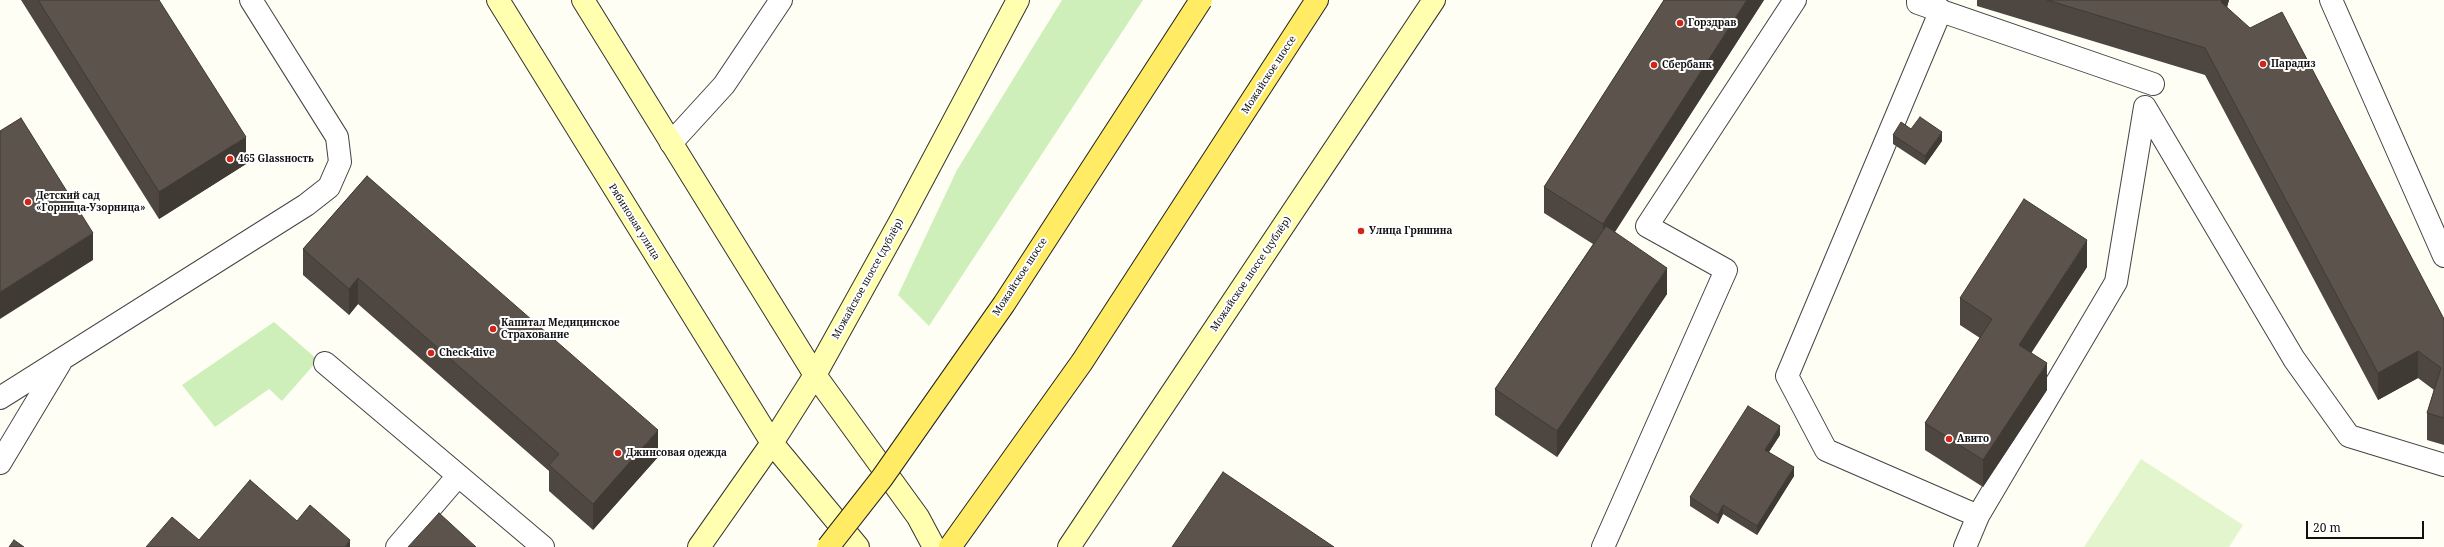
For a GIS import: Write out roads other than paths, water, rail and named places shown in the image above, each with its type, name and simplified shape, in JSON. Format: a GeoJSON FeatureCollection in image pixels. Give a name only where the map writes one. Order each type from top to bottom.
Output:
{"type":"FeatureCollection","features":[{"type":"Feature","properties":{"kind":"main road","name":"Рябиновая улица"},"geometry":{"type":"LineString","coordinates":[[498,0],[772,443],[858,547]]}},
{"type":"Feature","properties":{"kind":"main road"},"geometry":{"type":"LineString","coordinates":[[583,0],[815,375],[918,517],[934,547]]}},
{"type":"Feature","properties":{"kind":"main road","name":"Можайское шоссе (дублёр)"},"geometry":{"type":"LineString","coordinates":[[699,547],[772,443],[815,375],[902,218],[1018,0]]}},
{"type":"Feature","properties":{"kind":"main road","name":"Можайское шоссе"},"geometry":{"type":"LineString","coordinates":[[828,547],[882,478],[1004,304],[1201,0]]}},
{"type":"Feature","properties":{"kind":"main road","name":"Можайское шоссе"},"geometry":{"type":"LineString","coordinates":[[950,547],[1082,362],[1317,0]]}},
{"type":"Feature","properties":{"kind":"main road","name":"Можайское шоссе (дублёр)"},"geometry":{"type":"LineString","coordinates":[[1069,547],[1434,0]]}},
{"type":"Feature","properties":{"kind":"lane"},"geometry":{"type":"LineString","coordinates":[[0,398],[306,205],[329,187],[340,162],[337,137],[251,0]]}},
{"type":"Feature","properties":{"kind":"lane"},"geometry":{"type":"LineString","coordinates":[[671,143],[724,85],[781,0]]}},
{"type":"Feature","properties":{"kind":"lane"},"geometry":{"type":"LineString","coordinates":[[1602,547],[1726,270],[1647,226],[1795,0]]}},
{"type":"Feature","properties":{"kind":"lane"},"geometry":{"type":"LineString","coordinates":[[1918,0],[1918,3],[2153,84]]}},
{"type":"Feature","properties":{"kind":"lane"},"geometry":{"type":"LineString","coordinates":[[2331,0],[2444,256]]}},
{"type":"Feature","properties":{"kind":"lane"},"geometry":{"type":"LineString","coordinates":[[1941,10],[1787,376],[1826,450],[1978,516]]}},
{"type":"Feature","properties":{"kind":"lane"},"geometry":{"type":"LineString","coordinates":[[1965,547],[1978,516],[2116,282],[2145,107],[2294,359],[2349,436],[2444,465]]}},
{"type":"Feature","properties":{"kind":"lane"},"geometry":{"type":"LineString","coordinates":[[0,463],[63,358]]}},
{"type":"Feature","properties":{"kind":"lane"},"geometry":{"type":"LineString","coordinates":[[325,363],[457,477],[543,547]]}},
{"type":"Feature","properties":{"kind":"lane"},"geometry":{"type":"LineString","coordinates":[[397,547],[457,477]]}},
{"type":"Feature","properties":{"kind":"place","name":"Горздрав"},"geometry":{"type":"Point","coordinates":[1680,23]}},
{"type":"Feature","properties":{"kind":"place","name":"Парадиз"},"geometry":{"type":"Point","coordinates":[2263,64]}},
{"type":"Feature","properties":{"kind":"place","name":"Сбербанк"},"geometry":{"type":"Point","coordinates":[1654,65]}},
{"type":"Feature","properties":{"kind":"place","name":"465 Glassность"},"geometry":{"type":"Point","coordinates":[230,159]}},
{"type":"Feature","properties":{"kind":"place","name":"Детский сад «Горница-Узорница»"},"geometry":{"type":"Point","coordinates":[28,202]}},
{"type":"Feature","properties":{"kind":"place","name":"Улица Гришина"},"geometry":{"type":"Point","coordinates":[1361,231]}},
{"type":"Feature","properties":{"kind":"place","name":"Капитал Медицинское Страхование"},"geometry":{"type":"Point","coordinates":[493,329]}},
{"type":"Feature","properties":{"kind":"place","name":"Check-dive"},"geometry":{"type":"Point","coordinates":[431,353]}},
{"type":"Feature","properties":{"kind":"place","name":"Авито"},"geometry":{"type":"Point","coordinates":[1949,439]}},
{"type":"Feature","properties":{"kind":"place","name":"Джинсовая одежда"},"geometry":{"type":"Point","coordinates":[618,453]}}]}
